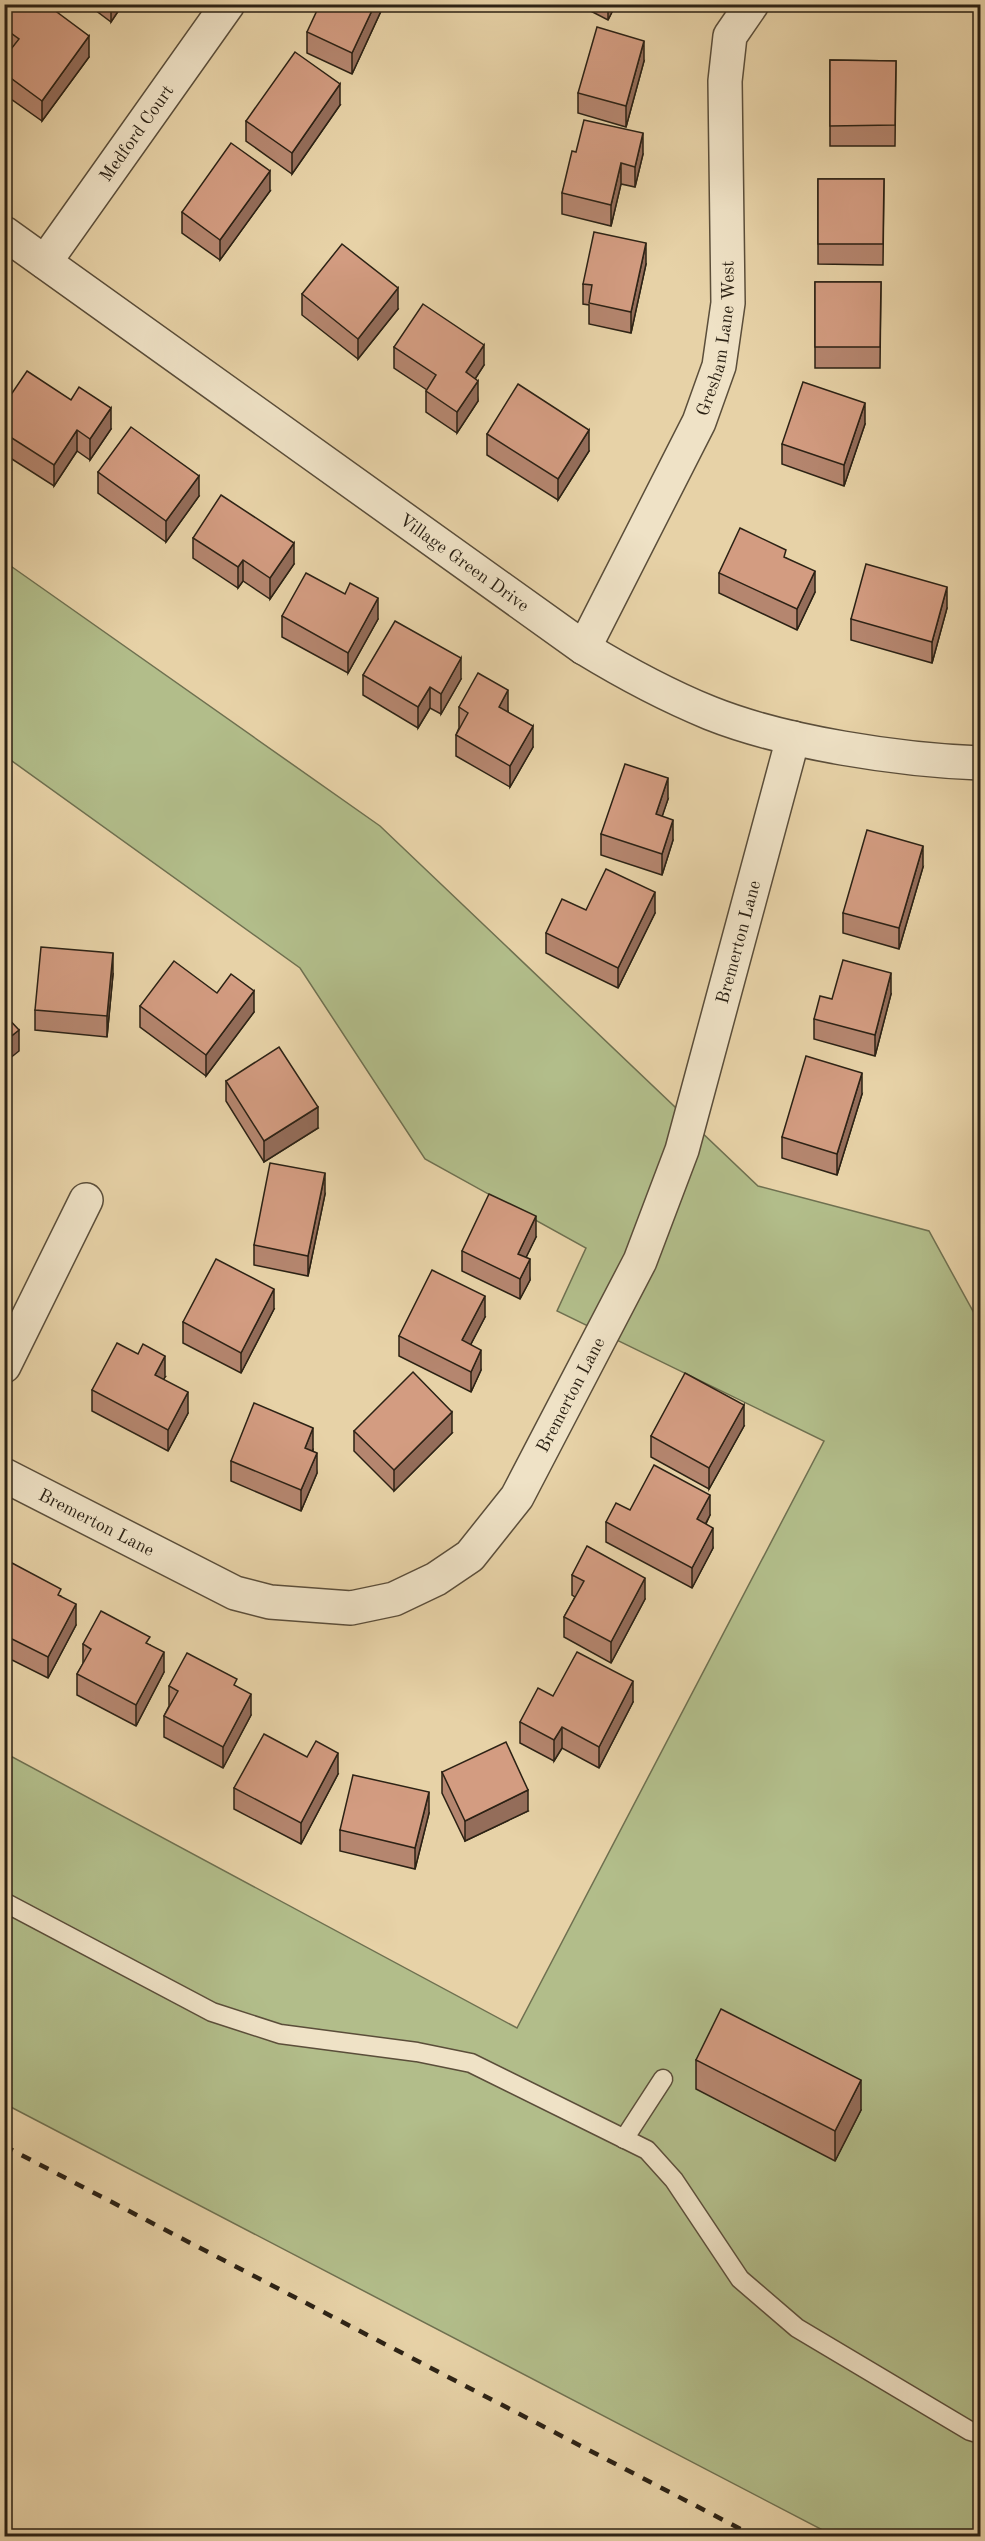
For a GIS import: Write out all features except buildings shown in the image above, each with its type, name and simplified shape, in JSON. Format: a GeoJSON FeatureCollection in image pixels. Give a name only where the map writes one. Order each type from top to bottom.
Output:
{"type":"FeatureCollection","features":[{"type":"Feature","properties":{"kind":"street","name":"Medford Court"},"geometry":{"type":"LineString","coordinates":[[45,262],[228,4]]}},
{"type":"Feature","properties":{"kind":"street","name":"Gresham Lane West"},"geometry":{"type":"LineString","coordinates":[[584,648],[699,422],[719,366],[728,303],[725,81],[730,36],[752,4]]}},
{"type":"Feature","properties":{"kind":"street","name":"Village Green Drive"},"geometry":{"type":"LineString","coordinates":[[4,232],[584,648],[642,683],[712,714],[793,738],[904,756],[981,763]]}},
{"type":"Feature","properties":{"kind":"street","name":"Bremerton Lane"},"geometry":{"type":"LineString","coordinates":[[4,1475],[235,1593],[270,1602],[351,1608],[394,1599],[436,1579],[470,1556],[517,1497],[640,1261],[657,1223],[682,1150],[793,738]]}},
{"type":"Feature","properties":{"kind":"street"},"geometry":{"type":"LineString","coordinates":[[4,1366],[86,1200]]}},
{"type":"Feature","properties":{"kind":"lane"},"geometry":{"type":"LineString","coordinates":[[4,1902],[212,2012],[280,2034],[417,2052],[471,2063],[647,2150],[674,2180],[740,2279],[797,2328],[970,2431],[981,2434]]}},
{"type":"Feature","properties":{"kind":"lane"},"geometry":{"type":"LineString","coordinates":[[624,2139],[663,2079]]}},
{"type":"Feature","properties":{"kind":"green space"},"geometry":{"type":"Polygon","coordinates":[[[5,562],[380,826],[758,1186],[929,1231],[980,1324],[980,2536],[834,2536],[5,2104],[5,1753],[517,2028],[824,1441],[557,1311],[586,1248],[425,1159],[300,968],[5,756],[5,562]]]}},
{"type":"Feature","properties":{"kind":"railway"},"geometry":{"type":"LineString","coordinates":[[4,2146],[754,2536]]}}]}
